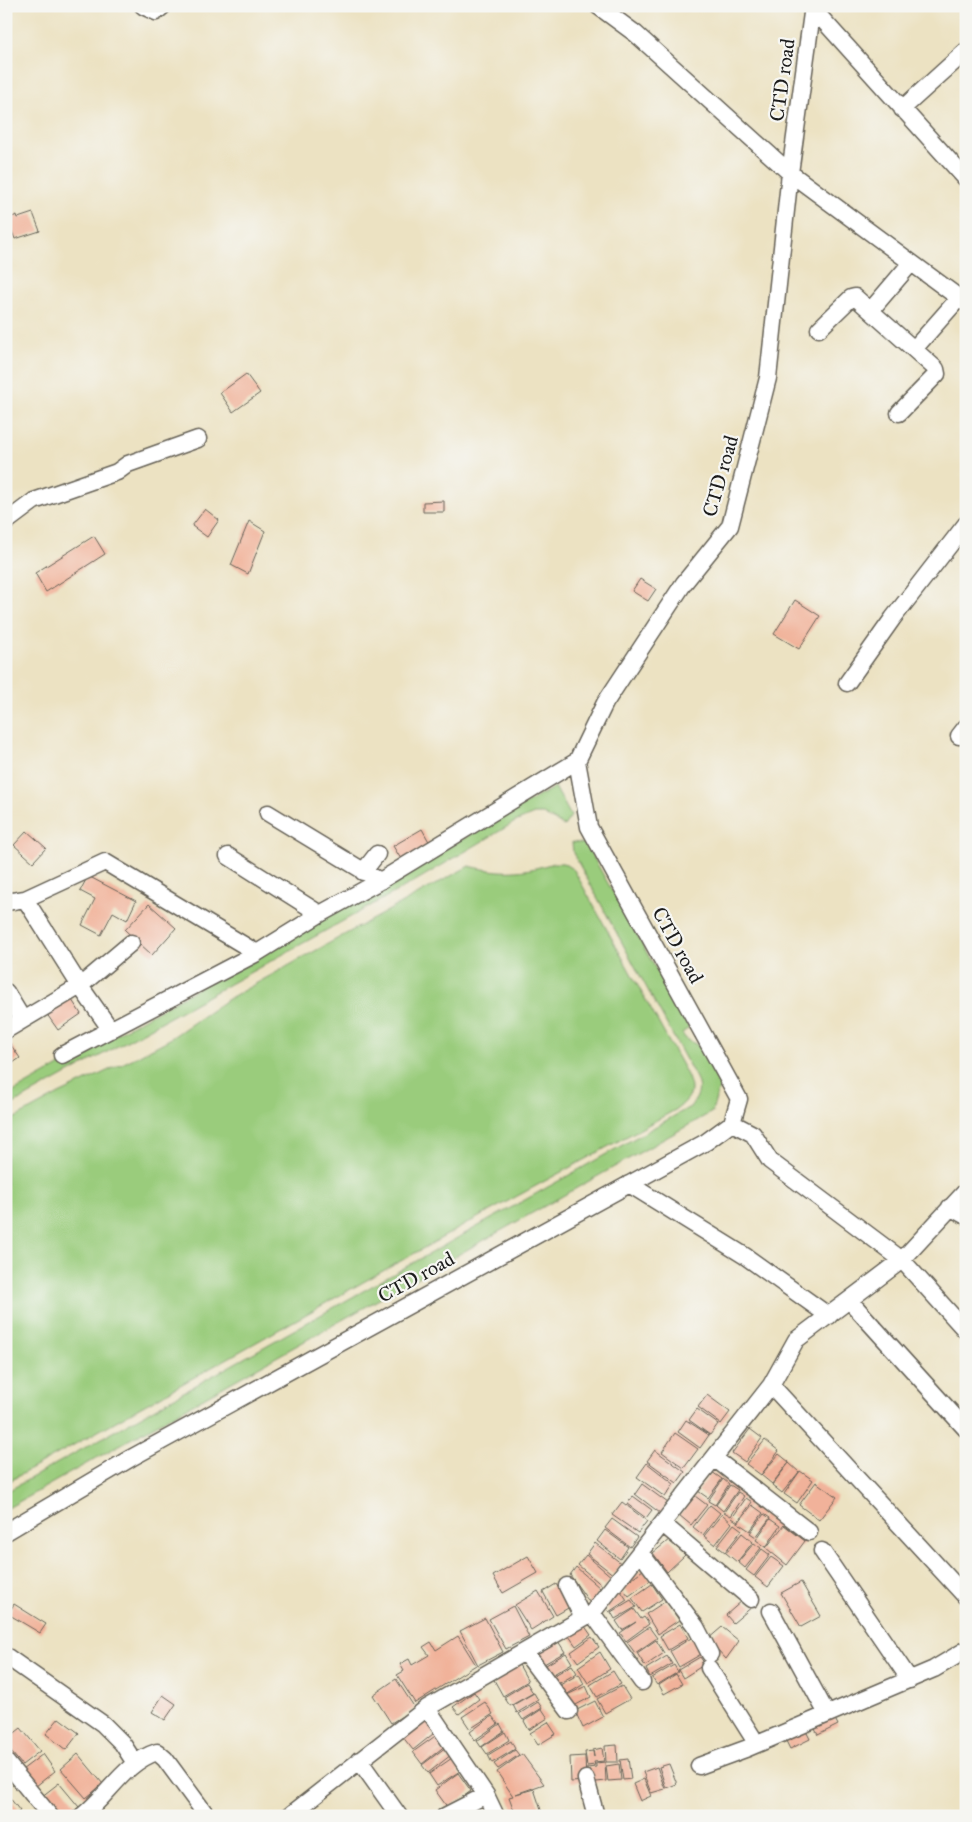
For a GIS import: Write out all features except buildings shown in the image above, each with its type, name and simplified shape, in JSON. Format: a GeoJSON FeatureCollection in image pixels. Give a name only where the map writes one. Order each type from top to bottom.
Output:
{"type":"FeatureCollection","features":[{"type":"Feature","properties":{"kind":"street"},"geometry":{"type":"LineString","coordinates":[[143,6],[156,12],[163,6]]}},
{"type":"Feature","properties":{"kind":"street"},"geometry":{"type":"LineString","coordinates":[[598,6],[636,34],[790,173],[962,300],[914,349]]}},
{"type":"Feature","properties":{"kind":"street"},"geometry":{"type":"LineString","coordinates":[[620,6],[636,34]]}},
{"type":"Feature","properties":{"kind":"street"},"geometry":{"type":"LineString","coordinates":[[813,8],[902,109],[964,174]]}},
{"type":"Feature","properties":{"kind":"street","name":"CTD road"},"geometry":{"type":"LineString","coordinates":[[6,1532],[131,1458],[706,1142],[732,1123],[739,1099],[589,827],[576,761],[605,703],[684,583],[730,526],[768,378],[790,173],[813,8]]}},
{"type":"Feature","properties":{"kind":"street"},"geometry":{"type":"LineString","coordinates":[[902,109],[966,52]]}},
{"type":"Feature","properties":{"kind":"street"},"geometry":{"type":"LineString","coordinates":[[870,310],[911,263]]}},
{"type":"Feature","properties":{"kind":"street"},"geometry":{"type":"LineString","coordinates":[[819,329],[852,298],[858,298],[936,369],[937,374],[899,413]]}},
{"type":"Feature","properties":{"kind":"street"},"geometry":{"type":"LineString","coordinates":[[6,522],[34,501],[117,472],[128,464],[198,439]]}},
{"type":"Feature","properties":{"kind":"street"},"geometry":{"type":"LineString","coordinates":[[847,683],[893,618],[966,524]]}},
{"type":"Feature","properties":{"kind":"street"},"geometry":{"type":"LineString","coordinates":[[62,1055],[258,953],[576,761]]}},
{"type":"Feature","properties":{"kind":"street"},"geometry":{"type":"LineString","coordinates":[[268,813],[380,881]]}},
{"type":"Feature","properties":{"kind":"street"},"geometry":{"type":"LineString","coordinates":[[363,872],[377,854]]}},
{"type":"Feature","properties":{"kind":"street"},"geometry":{"type":"LineString","coordinates":[[228,856],[320,914]]}},
{"type":"Feature","properties":{"kind":"street"},"geometry":{"type":"LineString","coordinates":[[6,902],[25,899],[104,862],[258,953]]}},
{"type":"Feature","properties":{"kind":"street"},"geometry":{"type":"LineString","coordinates":[[25,899],[80,986],[111,1030]]}},
{"type":"Feature","properties":{"kind":"street"},"geometry":{"type":"LineString","coordinates":[[6,1030],[80,986],[131,943]]}},
{"type":"Feature","properties":{"kind":"street"},"geometry":{"type":"LineString","coordinates":[[6,992],[23,1020]]}},
{"type":"Feature","properties":{"kind":"street"},"geometry":{"type":"LineString","coordinates":[[732,1123],[753,1134],[770,1161],[902,1260],[966,1331]]}},
{"type":"Feature","properties":{"kind":"street"},"geometry":{"type":"LineString","coordinates":[[629,1184],[745,1256],[829,1316]]}},
{"type":"Feature","properties":{"kind":"street"},"geometry":{"type":"LineString","coordinates":[[289,1816],[427,1708],[588,1616],[663,1524],[771,1385],[796,1340],[902,1260],[966,1191]]}},
{"type":"Feature","properties":{"kind":"street"},"geometry":{"type":"LineString","coordinates":[[950,1207],[966,1216]]}},
{"type":"Feature","properties":{"kind":"street"},"geometry":{"type":"LineString","coordinates":[[849,1300],[966,1429]]}},
{"type":"Feature","properties":{"kind":"street"},"geometry":{"type":"LineString","coordinates":[[771,1385],[966,1597]]}},
{"type":"Feature","properties":{"kind":"street"},"geometry":{"type":"LineString","coordinates":[[714,1458],[809,1532]]}},
{"type":"Feature","properties":{"kind":"street"},"geometry":{"type":"LineString","coordinates":[[663,1524],[751,1600]]}},
{"type":"Feature","properties":{"kind":"street"},"geometry":{"type":"LineString","coordinates":[[822,1551],[910,1680]]}},
{"type":"Feature","properties":{"kind":"street"},"geometry":{"type":"LineString","coordinates":[[640,1552],[696,1627],[710,1661],[757,1744]]}},
{"type":"Feature","properties":{"kind":"street"},"geometry":{"type":"LineString","coordinates":[[567,1586],[588,1616],[642,1682]]}},
{"type":"Feature","properties":{"kind":"street"},"geometry":{"type":"LineString","coordinates":[[771,1610],[827,1714]]}},
{"type":"Feature","properties":{"kind":"street"},"geometry":{"type":"LineString","coordinates":[[698,1766],[757,1744],[910,1680],[934,1669],[966,1650]]}},
{"type":"Feature","properties":{"kind":"street"},"geometry":{"type":"LineString","coordinates":[[525,1652],[569,1711]]}},
{"type":"Feature","properties":{"kind":"street"},"geometry":{"type":"LineString","coordinates":[[6,1656],[103,1724],[122,1743],[136,1763]]}},
{"type":"Feature","properties":{"kind":"street"},"geometry":{"type":"LineString","coordinates":[[427,1708],[486,1795],[496,1816]]}},
{"type":"Feature","properties":{"kind":"street"},"geometry":{"type":"LineString","coordinates":[[90,1814],[136,1763],[147,1755],[158,1752],[207,1816]]}},
{"type":"Feature","properties":{"kind":"street"},"geometry":{"type":"LineString","coordinates":[[360,1760],[399,1816]]}},
{"type":"Feature","properties":{"kind":"street"},"geometry":{"type":"LineString","coordinates":[[6,1762],[50,1816]]}},
{"type":"Feature","properties":{"kind":"street"},"geometry":{"type":"LineString","coordinates":[[586,1779],[596,1816]]}},
{"type":"Feature","properties":{"kind":"street"},"geometry":{"type":"LineString","coordinates":[[445,1816],[486,1795]]}},
{"type":"Feature","properties":{"kind":"green space"},"geometry":{"type":"Polygon","coordinates":[[[555,787],[571,816],[564,826],[543,814],[534,814],[515,822],[417,880],[6,1108],[6,1096],[555,787]]]}},
{"type":"Feature","properties":{"kind":"green space"},"geometry":{"type":"Polygon","coordinates":[[[572,842],[586,844],[689,1028],[682,1033],[685,1038],[699,1046],[721,1081],[712,1112],[6,1509],[6,1492],[690,1107],[698,1093],[696,1078],[573,853],[572,842]]]}},
{"type":"Feature","properties":{"kind":"green space"},"geometry":{"type":"Polygon","coordinates":[[[554,863],[563,863],[574,870],[685,1071],[691,1088],[687,1100],[677,1109],[479,1217],[6,1483],[6,1123],[59,1094],[168,1040],[228,999],[469,866],[512,871],[532,869],[554,863]]]}}]}
